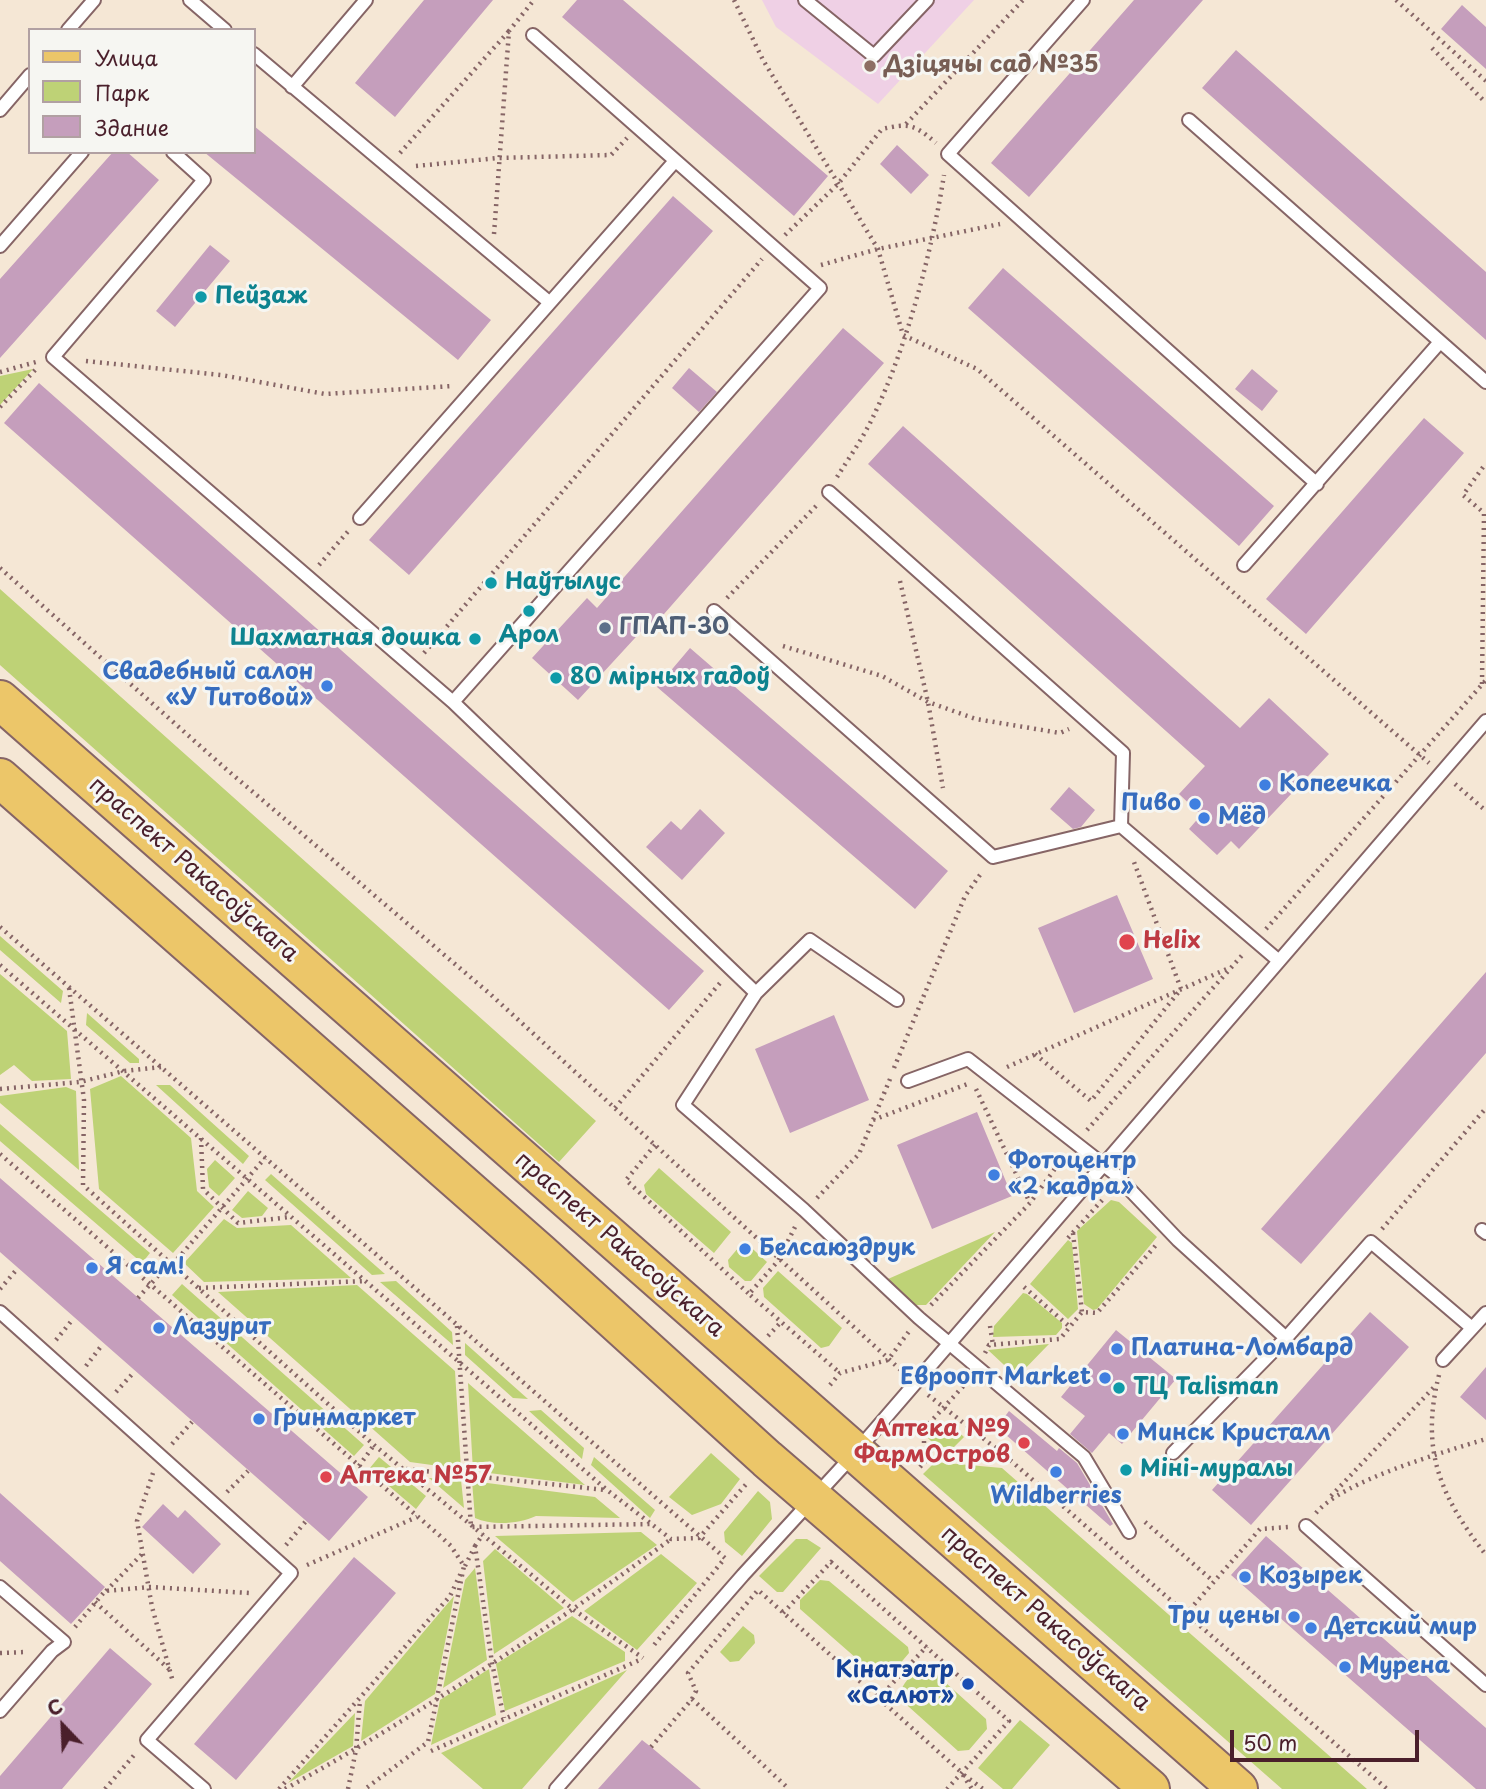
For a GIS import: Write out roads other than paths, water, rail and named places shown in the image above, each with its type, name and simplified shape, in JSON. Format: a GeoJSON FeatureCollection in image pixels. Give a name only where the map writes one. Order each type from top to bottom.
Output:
{"type":"FeatureCollection","features":[{"type":"Feature","properties":{"kind":"main road","name":"праспект Ракасоўскага"},"geometry":{"type":"LineString","coordinates":[[0,700],[1238,1789]]}},
{"type":"Feature","properties":{"kind":"main road"},"geometry":{"type":"LineString","coordinates":[[0,778],[540,1253],[815,1500],[1150,1789]]}},
{"type":"Feature","properties":{"kind":"lane"},"geometry":{"type":"LineString","coordinates":[[70,28],[94,0]]}},
{"type":"Feature","properties":{"kind":"lane"},"geometry":{"type":"LineString","coordinates":[[190,0],[223,28]]}},
{"type":"Feature","properties":{"kind":"lane"},"geometry":{"type":"LineString","coordinates":[[292,87],[366,0]]}},
{"type":"Feature","properties":{"kind":"lane"},"geometry":{"type":"LineString","coordinates":[[805,0],[874,56],[927,0]]}},
{"type":"Feature","properties":{"kind":"lane"},"geometry":{"type":"LineString","coordinates":[[1083,0],[948,154],[1317,484]]}},
{"type":"Feature","properties":{"kind":"lane"},"geometry":{"type":"LineString","coordinates":[[453,702],[820,288],[533,35]]}},
{"type":"Feature","properties":{"kind":"lane"},"geometry":{"type":"LineString","coordinates":[[256,56],[549,302]]}},
{"type":"Feature","properties":{"kind":"lane"},"geometry":{"type":"LineString","coordinates":[[0,110],[28,77]]}},
{"type":"Feature","properties":{"kind":"lane"},"geometry":{"type":"LineString","coordinates":[[1189,120],[1486,382]]}},
{"type":"Feature","properties":{"kind":"lane"},"geometry":{"type":"LineString","coordinates":[[0,246],[80,154]]}},
{"type":"Feature","properties":{"kind":"lane"},"geometry":{"type":"LineString","coordinates":[[175,154],[204,180],[53,357],[453,702],[756,993]]}},
{"type":"Feature","properties":{"kind":"lane"},"geometry":{"type":"LineString","coordinates":[[360,518],[675,161]]}},
{"type":"Feature","properties":{"kind":"lane"},"geometry":{"type":"LineString","coordinates":[[1244,565],[1440,342]]}},
{"type":"Feature","properties":{"kind":"lane"},"geometry":{"type":"LineString","coordinates":[[829,492],[1123,753],[1121,826]]}},
{"type":"Feature","properties":{"kind":"lane"},"geometry":{"type":"LineString","coordinates":[[714,611],[993,857],[1121,826]]}},
{"type":"Feature","properties":{"kind":"lane"},"geometry":{"type":"LineString","coordinates":[[556,1789],[743,1575],[815,1500],[1486,720]]}},
{"type":"Feature","properties":{"kind":"lane"},"geometry":{"type":"LineString","coordinates":[[1121,826],[1279,961]]}},
{"type":"Feature","properties":{"kind":"lane"},"geometry":{"type":"LineString","coordinates":[[897,1000],[810,940],[756,993],[683,1105],[804,1210],[1001,1391],[1084,1457],[1132,1532]]}},
{"type":"Feature","properties":{"kind":"lane"},"geometry":{"type":"LineString","coordinates":[[908,1081],[968,1059],[1104,1164],[1178,1240],[1286,1338]]}},
{"type":"Feature","properties":{"kind":"lane"},"geometry":{"type":"LineString","coordinates":[[1173,1453],[1286,1338],[1371,1242],[1472,1328]]}},
{"type":"Feature","properties":{"kind":"lane"},"geometry":{"type":"LineString","coordinates":[[0,1312],[291,1573],[147,1740],[204,1789]]}},
{"type":"Feature","properties":{"kind":"lane"},"geometry":{"type":"LineString","coordinates":[[1443,1360],[1486,1313]]}},
{"type":"Feature","properties":{"kind":"lane"},"geometry":{"type":"LineString","coordinates":[[1306,1526],[1486,1685]]}},
{"type":"Feature","properties":{"kind":"lane"},"geometry":{"type":"LineString","coordinates":[[0,1587],[64,1642],[52,1651],[0,1711]]}},
{"type":"Feature","properties":{"kind":"place","name":"Дзіцячы сад №35"},"geometry":{"type":"Point","coordinates":[870,66]}},
{"type":"Feature","properties":{"kind":"place","name":"Пейзаж"},"geometry":{"type":"Point","coordinates":[201,297]}},
{"type":"Feature","properties":{"kind":"place","name":"Наўтылус"},"geometry":{"type":"Point","coordinates":[491,583]}},
{"type":"Feature","properties":{"kind":"place","name":"Арол"},"geometry":{"type":"Point","coordinates":[529,611]}},
{"type":"Feature","properties":{"kind":"place","name":"ГПАП-30"},"geometry":{"type":"Point","coordinates":[605,628]}},
{"type":"Feature","properties":{"kind":"place","name":"Шахматная дошка"},"geometry":{"type":"Point","coordinates":[475,639]}},
{"type":"Feature","properties":{"kind":"place","name":"80 мірных гадоў"},"geometry":{"type":"Point","coordinates":[556,678]}},
{"type":"Feature","properties":{"kind":"place","name":"Свадебный салон «У Титовой»"},"geometry":{"type":"Point","coordinates":[327,686]}},
{"type":"Feature","properties":{"kind":"place","name":"Копеечка"},"geometry":{"type":"Point","coordinates":[1265,785]}},
{"type":"Feature","properties":{"kind":"place","name":"Пиво"},"geometry":{"type":"Point","coordinates":[1195,804]}},
{"type":"Feature","properties":{"kind":"place","name":"Мёд"},"geometry":{"type":"Point","coordinates":[1204,818]}},
{"type":"Feature","properties":{"kind":"place","name":"Helix"},"geometry":{"type":"Point","coordinates":[1127,942]}},
{"type":"Feature","properties":{"kind":"place","name":"Фотоцентр «2 кадра»"},"geometry":{"type":"Point","coordinates":[994,1175]}},
{"type":"Feature","properties":{"kind":"place","name":"Белсаюздрук"},"geometry":{"type":"Point","coordinates":[745,1249]}},
{"type":"Feature","properties":{"kind":"place","name":"Я сам!"},"geometry":{"type":"Point","coordinates":[92,1268]}},
{"type":"Feature","properties":{"kind":"place","name":"Лазурит"},"geometry":{"type":"Point","coordinates":[159,1328]}},
{"type":"Feature","properties":{"kind":"place","name":"Платина-Ломбард"},"geometry":{"type":"Point","coordinates":[1117,1349]}},
{"type":"Feature","properties":{"kind":"place","name":"Евроопт Market"},"geometry":{"type":"Point","coordinates":[1105,1378]}},
{"type":"Feature","properties":{"kind":"place","name":"ТЦ Talisman"},"geometry":{"type":"Point","coordinates":[1119,1388]}},
{"type":"Feature","properties":{"kind":"place","name":"Гринмаркет"},"geometry":{"type":"Point","coordinates":[259,1419]}},
{"type":"Feature","properties":{"kind":"place","name":"Минск Кристалл"},"geometry":{"type":"Point","coordinates":[1123,1434]}},
{"type":"Feature","properties":{"kind":"place","name":"Аптека №9 ФармОстров"},"geometry":{"type":"Point","coordinates":[1024,1443]}},
{"type":"Feature","properties":{"kind":"place","name":"Міні-муралы"},"geometry":{"type":"Point","coordinates":[1126,1470]}},
{"type":"Feature","properties":{"kind":"place","name":"Wildberries"},"geometry":{"type":"Point","coordinates":[1056,1472]}},
{"type":"Feature","properties":{"kind":"place","name":"Аптека №57"},"geometry":{"type":"Point","coordinates":[326,1477]}},
{"type":"Feature","properties":{"kind":"place","name":"Козырек"},"geometry":{"type":"Point","coordinates":[1245,1577]}},
{"type":"Feature","properties":{"kind":"place","name":"Три цены"},"geometry":{"type":"Point","coordinates":[1294,1617]}},
{"type":"Feature","properties":{"kind":"place","name":"Детский мир"},"geometry":{"type":"Point","coordinates":[1311,1628]}},
{"type":"Feature","properties":{"kind":"place","name":"Мурена"},"geometry":{"type":"Point","coordinates":[1345,1667]}},
{"type":"Feature","properties":{"kind":"place","name":"Кінатэатр «Салют»"},"geometry":{"type":"Point","coordinates":[968,1684]}}]}
